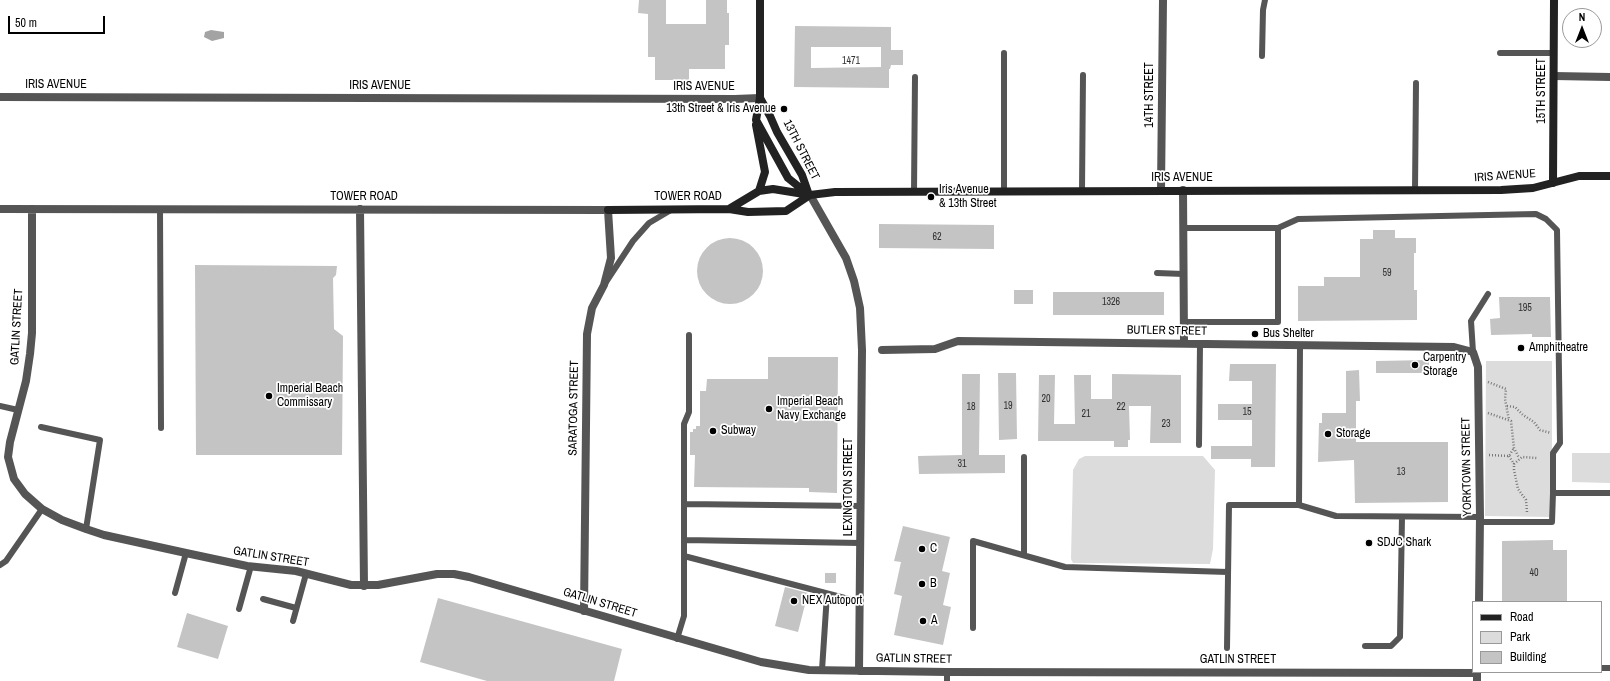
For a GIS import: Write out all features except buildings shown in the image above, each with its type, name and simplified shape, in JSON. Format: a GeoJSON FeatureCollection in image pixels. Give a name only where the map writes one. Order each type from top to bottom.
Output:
{"type":"FeatureCollection","features":[{"type":"Feature","properties":{"kind":"street","name":"13TH STREET"},"geometry":{"type":"LineString","coordinates":[[760,0],[760,98],[756,120],[788,178],[810,195]]}},
{"type":"Feature","properties":{"kind":"street","name":"14TH STREET"},"geometry":{"type":"LineString","coordinates":[[1162,190],[1163,0]]}},
{"type":"Feature","properties":{"kind":"street","name":"15TH STREET"},"geometry":{"type":"LineString","coordinates":[[1553,183],[1554,0]]}},
{"type":"Feature","properties":{"kind":"street"},"geometry":{"type":"LineString","coordinates":[[1554,76],[1610,77]]}},
{"type":"Feature","properties":{"kind":"street","name":"IRIS AVENUE"},"geometry":{"type":"LineString","coordinates":[[0,97],[760,98]]}},
{"type":"Feature","properties":{"kind":"street","name":"13TH STREET"},"geometry":{"type":"LineString","coordinates":[[760,98],[777,132],[802,175],[810,195]]}},
{"type":"Feature","properties":{"kind":"street"},"geometry":{"type":"LineString","coordinates":[[756,120],[765,172],[756,193]]}},
{"type":"Feature","properties":{"kind":"street","name":"IRIS AVENUE"},"geometry":{"type":"LineString","coordinates":[[810,195],[836,192],[1082,190],[1501,190],[1533,188],[1579,176],[1610,176]]}},
{"type":"Feature","properties":{"kind":"street","name":"TOWER ROAD"},"geometry":{"type":"LineString","coordinates":[[729,209],[756,193],[773,189],[810,195]]}},
{"type":"Feature","properties":{"kind":"street"},"geometry":{"type":"LineString","coordinates":[[1183,190],[1184,343]]}},
{"type":"Feature","properties":{"kind":"street","name":"TOWER ROAD"},"geometry":{"type":"LineString","coordinates":[[0,209],[729,209],[754,212],[786,211],[810,195]]}},
{"type":"Feature","properties":{"kind":"street","name":"LEXINGTON STREET"},"geometry":{"type":"LineString","coordinates":[[810,195],[846,258],[854,281],[860,308],[862,341],[859,671]]}},
{"type":"Feature","properties":{"kind":"street","name":"GATLIN STREET"},"geometry":{"type":"LineString","coordinates":[[32,209],[32,333],[26,381],[10,442],[8,457],[14,479],[25,494],[42,509],[62,520],[104,535],[251,566],[296,571],[351,585],[364,586],[437,574],[454,574],[469,577],[677,639],[761,662],[802,669],[859,671],[1477,677]]}},
{"type":"Feature","properties":{"kind":"street"},"geometry":{"type":"LineString","coordinates":[[360,209],[364,586]]}},
{"type":"Feature","properties":{"kind":"street","name":"SARATOGA STREET"},"geometry":{"type":"LineString","coordinates":[[584,611],[587,334],[592,308],[604,285],[611,258],[608,210]]}},
{"type":"Feature","properties":{"kind":"street","name":"BUTLER STREET"},"geometry":{"type":"LineString","coordinates":[[882,350],[935,349],[958,341],[1454,347],[1473,352]]}},
{"type":"Feature","properties":{"kind":"street","name":"YORKTOWN STREET"},"geometry":{"type":"LineString","coordinates":[[1473,352],[1478,367],[1480,520],[1479,601]]}},
{"type":"Feature","properties":{"kind":"lane"},"geometry":{"type":"LineString","coordinates":[[1262,56],[1263,10],[1265,0]]}},
{"type":"Feature","properties":{"kind":"lane"},"geometry":{"type":"LineString","coordinates":[[1004,53],[1004,191]]}},
{"type":"Feature","properties":{"kind":"lane"},"geometry":{"type":"LineString","coordinates":[[1500,53],[1554,53]]}},
{"type":"Feature","properties":{"kind":"lane"},"geometry":{"type":"LineString","coordinates":[[1082,190],[1083,75]]}},
{"type":"Feature","properties":{"kind":"lane"},"geometry":{"type":"LineString","coordinates":[[914,192],[915,77]]}},
{"type":"Feature","properties":{"kind":"lane"},"geometry":{"type":"LineString","coordinates":[[1415,190],[1416,83]]}},
{"type":"Feature","properties":{"kind":"lane"},"geometry":{"type":"LineString","coordinates":[[160,209],[161,428]]}},
{"type":"Feature","properties":{"kind":"lane"},"geometry":{"type":"LineString","coordinates":[[604,285],[633,241],[649,224],[672,209]]}},
{"type":"Feature","properties":{"kind":"lane"},"geometry":{"type":"LineString","coordinates":[[1183,228],[1278,228],[1298,219],[1536,214],[1546,219],[1557,230],[1560,443],[1553,453],[1552,522],[1336,516],[1299,505],[1229,505],[1227,648]]}},
{"type":"Feature","properties":{"kind":"lane"},"geometry":{"type":"LineString","coordinates":[[1184,322],[1278,322],[1278,228]]}},
{"type":"Feature","properties":{"kind":"lane"},"geometry":{"type":"LineString","coordinates":[[1157,273],[1184,274]]}},
{"type":"Feature","properties":{"kind":"lane"},"geometry":{"type":"LineString","coordinates":[[1473,352],[1471,321],[1488,294]]}},
{"type":"Feature","properties":{"kind":"lane"},"geometry":{"type":"LineString","coordinates":[[677,639],[684,616],[684,424],[689,412],[689,334]]}},
{"type":"Feature","properties":{"kind":"lane"},"geometry":{"type":"LineString","coordinates":[[1199,445],[1200,343]]}},
{"type":"Feature","properties":{"kind":"lane"},"geometry":{"type":"LineString","coordinates":[[1299,505],[1300,346]]}},
{"type":"Feature","properties":{"kind":"lane"},"geometry":{"type":"LineString","coordinates":[[0,406],[18,410]]}},
{"type":"Feature","properties":{"kind":"lane"},"geometry":{"type":"LineString","coordinates":[[41,427],[100,440],[86,529]]}},
{"type":"Feature","properties":{"kind":"lane"},"geometry":{"type":"LineString","coordinates":[[1024,457],[1024,555]]}},
{"type":"Feature","properties":{"kind":"lane"},"geometry":{"type":"LineString","coordinates":[[1552,493],[1610,493]]}},
{"type":"Feature","properties":{"kind":"lane"},"geometry":{"type":"LineString","coordinates":[[684,504],[860,506]]}},
{"type":"Feature","properties":{"kind":"lane"},"geometry":{"type":"LineString","coordinates":[[0,564],[6,562],[42,509]]}},
{"type":"Feature","properties":{"kind":"lane"},"geometry":{"type":"LineString","coordinates":[[1365,646],[1391,646],[1400,637],[1402,517]]}},
{"type":"Feature","properties":{"kind":"lane"},"geometry":{"type":"LineString","coordinates":[[684,540],[860,543]]}},
{"type":"Feature","properties":{"kind":"lane"},"geometry":{"type":"LineString","coordinates":[[973,628],[973,541],[1065,567],[1228,572]]}},
{"type":"Feature","properties":{"kind":"lane"},"geometry":{"type":"LineString","coordinates":[[175,593],[186,553]]}},
{"type":"Feature","properties":{"kind":"lane"},"geometry":{"type":"LineString","coordinates":[[684,556],[860,602]]}},
{"type":"Feature","properties":{"kind":"lane"},"geometry":{"type":"LineString","coordinates":[[239,609],[251,566]]}},
{"type":"Feature","properties":{"kind":"lane"},"geometry":{"type":"LineString","coordinates":[[293,621],[306,574]]}},
{"type":"Feature","properties":{"kind":"lane"},"geometry":{"type":"LineString","coordinates":[[822,670],[827,594]]}},
{"type":"Feature","properties":{"kind":"lane"},"geometry":{"type":"LineString","coordinates":[[262,599],[296,608]]}},
{"type":"Feature","properties":{"kind":"lane"},"geometry":{"type":"LineString","coordinates":[[947,672],[947,681]]}},
{"type":"Feature","properties":{"kind":"path"},"geometry":{"type":"LineString","coordinates":[[1478,378],[1506,389],[1505,399],[1509,420],[1512,424],[1514,448],[1520,458]]}},
{"type":"Feature","properties":{"kind":"path"},"geometry":{"type":"LineString","coordinates":[[1507,406],[1515,407],[1523,415],[1534,422],[1540,430],[1551,433]]}},
{"type":"Feature","properties":{"kind":"path"},"geometry":{"type":"LineString","coordinates":[[1478,413],[1489,413],[1509,420]]}},
{"type":"Feature","properties":{"kind":"path"},"geometry":{"type":"LineString","coordinates":[[1509,456],[1514,448]]}},
{"type":"Feature","properties":{"kind":"path"},"geometry":{"type":"LineString","coordinates":[[1479,454],[1509,456]]}},
{"type":"Feature","properties":{"kind":"path"},"geometry":{"type":"LineString","coordinates":[[1509,456],[1514,464],[1518,489],[1526,500],[1527,512]]}},
{"type":"Feature","properties":{"kind":"path"},"geometry":{"type":"LineString","coordinates":[[1514,464],[1522,457],[1537,458]]}},
{"type":"Feature","properties":{"kind":"green space"},"geometry":{"type":"Polygon","coordinates":[[[1486,361],[1552,361],[1552,517],[1485,516],[1486,361]]]}},
{"type":"Feature","properties":{"kind":"green space"},"geometry":{"type":"Polygon","coordinates":[[[1572,453],[1610,453],[1610,483],[1572,482],[1572,453]]]}},
{"type":"Feature","properties":{"kind":"green space"},"geometry":{"type":"Polygon","coordinates":[[[1085,456],[1203,456],[1215,470],[1213,549],[1210,564],[1073,563],[1071,559],[1073,470],[1079,459],[1085,456]]]}},
{"type":"Feature","properties":{"kind":"shaded area"},"geometry":{"type":"Polygon","coordinates":[[[211,30],[224,32],[224,38],[212,41],[204,37],[205,32],[211,30]]]}},
{"type":"Feature","properties":{"kind":"place","name":"13th Street & Iris Avenue"},"geometry":{"type":"Point","coordinates":[784,109]}},
{"type":"Feature","properties":{"kind":"place","name":"Iris Avenue & 13th Street"},"geometry":{"type":"Point","coordinates":[931,197]}},
{"type":"Feature","properties":{"kind":"place","name":"Bus Shelter"},"geometry":{"type":"Point","coordinates":[1255,334]}},
{"type":"Feature","properties":{"kind":"place","name":"Amphitheatre"},"geometry":{"type":"Point","coordinates":[1521,348]}},
{"type":"Feature","properties":{"kind":"place","name":"Carpentry Storage"},"geometry":{"type":"Point","coordinates":[1415,365]}},
{"type":"Feature","properties":{"kind":"place","name":"Imperial Beach Commissary"},"geometry":{"type":"Point","coordinates":[269,396]}},
{"type":"Feature","properties":{"kind":"place","name":"Imperial Beach Navy Exchange"},"geometry":{"type":"Point","coordinates":[769,409]}},
{"type":"Feature","properties":{"kind":"place","name":"Subway"},"geometry":{"type":"Point","coordinates":[713,431]}},
{"type":"Feature","properties":{"kind":"place","name":"Storage"},"geometry":{"type":"Point","coordinates":[1328,434]}},
{"type":"Feature","properties":{"kind":"place","name":"SDJC Shark"},"geometry":{"type":"Point","coordinates":[1369,543]}},
{"type":"Feature","properties":{"kind":"place","name":"C"},"geometry":{"type":"Point","coordinates":[922,549]}},
{"type":"Feature","properties":{"kind":"place","name":"B"},"geometry":{"type":"Point","coordinates":[922,584]}},
{"type":"Feature","properties":{"kind":"place","name":"NEX Autoport"},"geometry":{"type":"Point","coordinates":[794,601]}},
{"type":"Feature","properties":{"kind":"place","name":"A"},"geometry":{"type":"Point","coordinates":[923,621]}}]}
